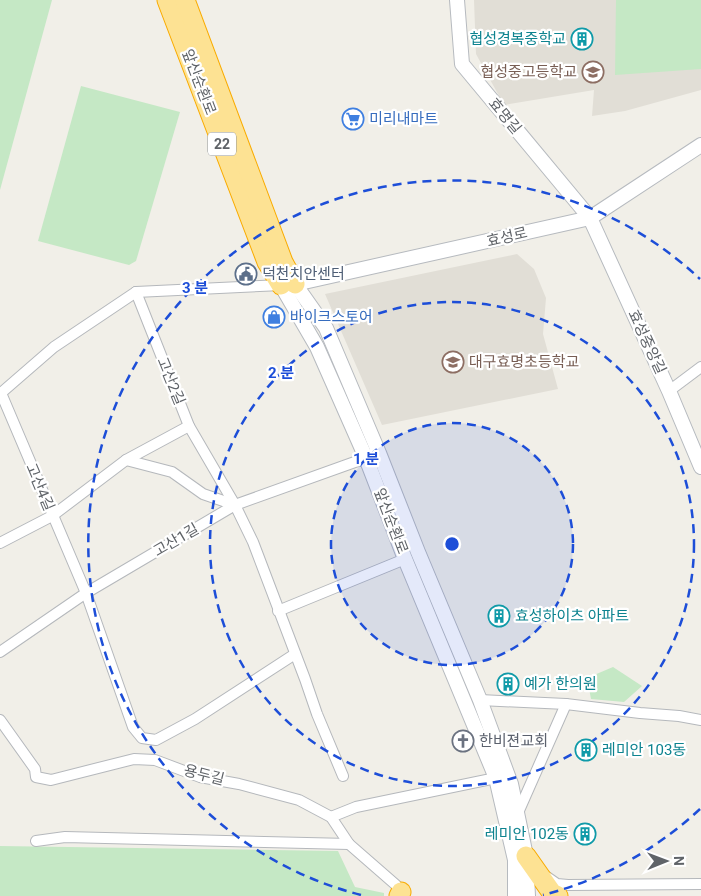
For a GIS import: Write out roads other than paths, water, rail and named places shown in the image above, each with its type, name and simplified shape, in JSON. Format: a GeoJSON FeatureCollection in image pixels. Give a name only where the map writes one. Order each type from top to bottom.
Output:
{"type":"FeatureCollection","features":[{"type":"Feature","properties":{"kind":"highway","name":"앞산순환로"},"geometry":{"type":"LineString","coordinates":[[167,0],[267,262],[288,285]]}},
{"type":"Feature","properties":{"kind":"highway","name":"앞산순환로"},"geometry":{"type":"LineString","coordinates":[[185,0],[283,262],[288,285]]}},
{"type":"Feature","properties":{"kind":"highway"},"geometry":{"type":"LineString","coordinates":[[531,863],[552,893],[558,896]]}},
{"type":"Feature","properties":{"kind":"main road","name":"효명길"},"geometry":{"type":"LineString","coordinates":[[458,0],[462,64],[590,218]]}},
{"type":"Feature","properties":{"kind":"main road","name":"효성로"},"geometry":{"type":"LineString","coordinates":[[288,285],[590,218],[701,145]]}},
{"type":"Feature","properties":{"kind":"main road","name":"효성중앙길"},"geometry":{"type":"LineString","coordinates":[[590,218],[669,391],[701,467]]}},
{"type":"Feature","properties":{"kind":"main road","name":"앞산순환로"},"geometry":{"type":"LineString","coordinates":[[288,285],[366,458],[405,559],[496,778],[514,860],[515,896]]}},
{"type":"Feature","properties":{"kind":"main road","name":"앞산순환로"},"geometry":{"type":"LineString","coordinates":[[288,285],[326,328],[480,700],[511,784],[517,815],[531,863],[528,896]]}},
{"type":"Feature","properties":{"kind":"street"},"geometry":{"type":"LineString","coordinates":[[136,292],[288,285]]}},
{"type":"Feature","properties":{"kind":"street","name":"고산2길"},"geometry":{"type":"LineString","coordinates":[[136,292],[189,426],[235,505],[253,542],[328,744],[342,776]]}},
{"type":"Feature","properties":{"kind":"street","name":"고산4길"},"geometry":{"type":"LineString","coordinates":[[136,292],[54,347],[1,393],[86,593],[133,727],[142,738],[156,740],[195,719],[295,654]]}},
{"type":"Feature","properties":{"kind":"street"},"geometry":{"type":"LineString","coordinates":[[669,391],[701,367]]}},
{"type":"Feature","properties":{"kind":"street"},"geometry":{"type":"LineString","coordinates":[[0,544],[52,516],[126,460],[189,426]]}},
{"type":"Feature","properties":{"kind":"street","name":"고산1길"},"geometry":{"type":"LineString","coordinates":[[0,652],[86,593],[235,505],[366,458]]}},
{"type":"Feature","properties":{"kind":"street"},"geometry":{"type":"LineString","coordinates":[[126,460],[172,472],[203,494],[235,505]]}},
{"type":"Feature","properties":{"kind":"street"},"geometry":{"type":"LineString","coordinates":[[278,611],[405,559]]}},
{"type":"Feature","properties":{"kind":"street"},"geometry":{"type":"LineString","coordinates":[[480,700],[566,704],[701,720]]}},
{"type":"Feature","properties":{"kind":"street"},"geometry":{"type":"LineString","coordinates":[[517,815],[566,704]]}},
{"type":"Feature","properties":{"kind":"street","name":"용두길"},"geometry":{"type":"LineString","coordinates":[[0,720],[35,770],[36,778],[51,780],[134,759],[155,760],[200,777],[239,784],[299,800],[331,817],[349,844],[396,885],[401,895]]}},
{"type":"Feature","properties":{"kind":"street"},"geometry":{"type":"LineString","coordinates":[[331,817],[356,807],[496,778]]}},
{"type":"Feature","properties":{"kind":"street"},"geometry":{"type":"LineString","coordinates":[[36,841],[65,837],[349,844]]}},
{"type":"Feature","properties":{"kind":"street"},"geometry":{"type":"LineString","coordinates":[[531,863],[556,884],[701,884]]}},
{"type":"Feature","properties":{"kind":"place","name":"협성경복중학교"},"geometry":{"type":"Point","coordinates":[582,39]}},
{"type":"Feature","properties":{"kind":"place","name":"협성중고등학교"},"geometry":{"type":"Point","coordinates":[593,72]}},
{"type":"Feature","properties":{"kind":"place","name":"미리내마트"},"geometry":{"type":"Point","coordinates":[353,119]}},
{"type":"Feature","properties":{"kind":"place","name":"덕천치안센터"},"geometry":{"type":"Point","coordinates":[246,274]}},
{"type":"Feature","properties":{"kind":"place","name":"바이크스토어"},"geometry":{"type":"Point","coordinates":[274,317]}},
{"type":"Feature","properties":{"kind":"place","name":"대구효명초등학교"},"geometry":{"type":"Point","coordinates":[453,362]}},
{"type":"Feature","properties":{"kind":"place","name":"효성하이츠 아파트"},"geometry":{"type":"Point","coordinates":[499,616]}},
{"type":"Feature","properties":{"kind":"place","name":"예가 한의원"},"geometry":{"type":"Point","coordinates":[508,684]}},
{"type":"Feature","properties":{"kind":"place","name":"한비젼교회"},"geometry":{"type":"Point","coordinates":[463,741]}},
{"type":"Feature","properties":{"kind":"place","name":"레미안 103동"},"geometry":{"type":"Point","coordinates":[586,750]}},
{"type":"Feature","properties":{"kind":"place","name":"레미안 102동"},"geometry":{"type":"Point","coordinates":[585,834]}}]}
